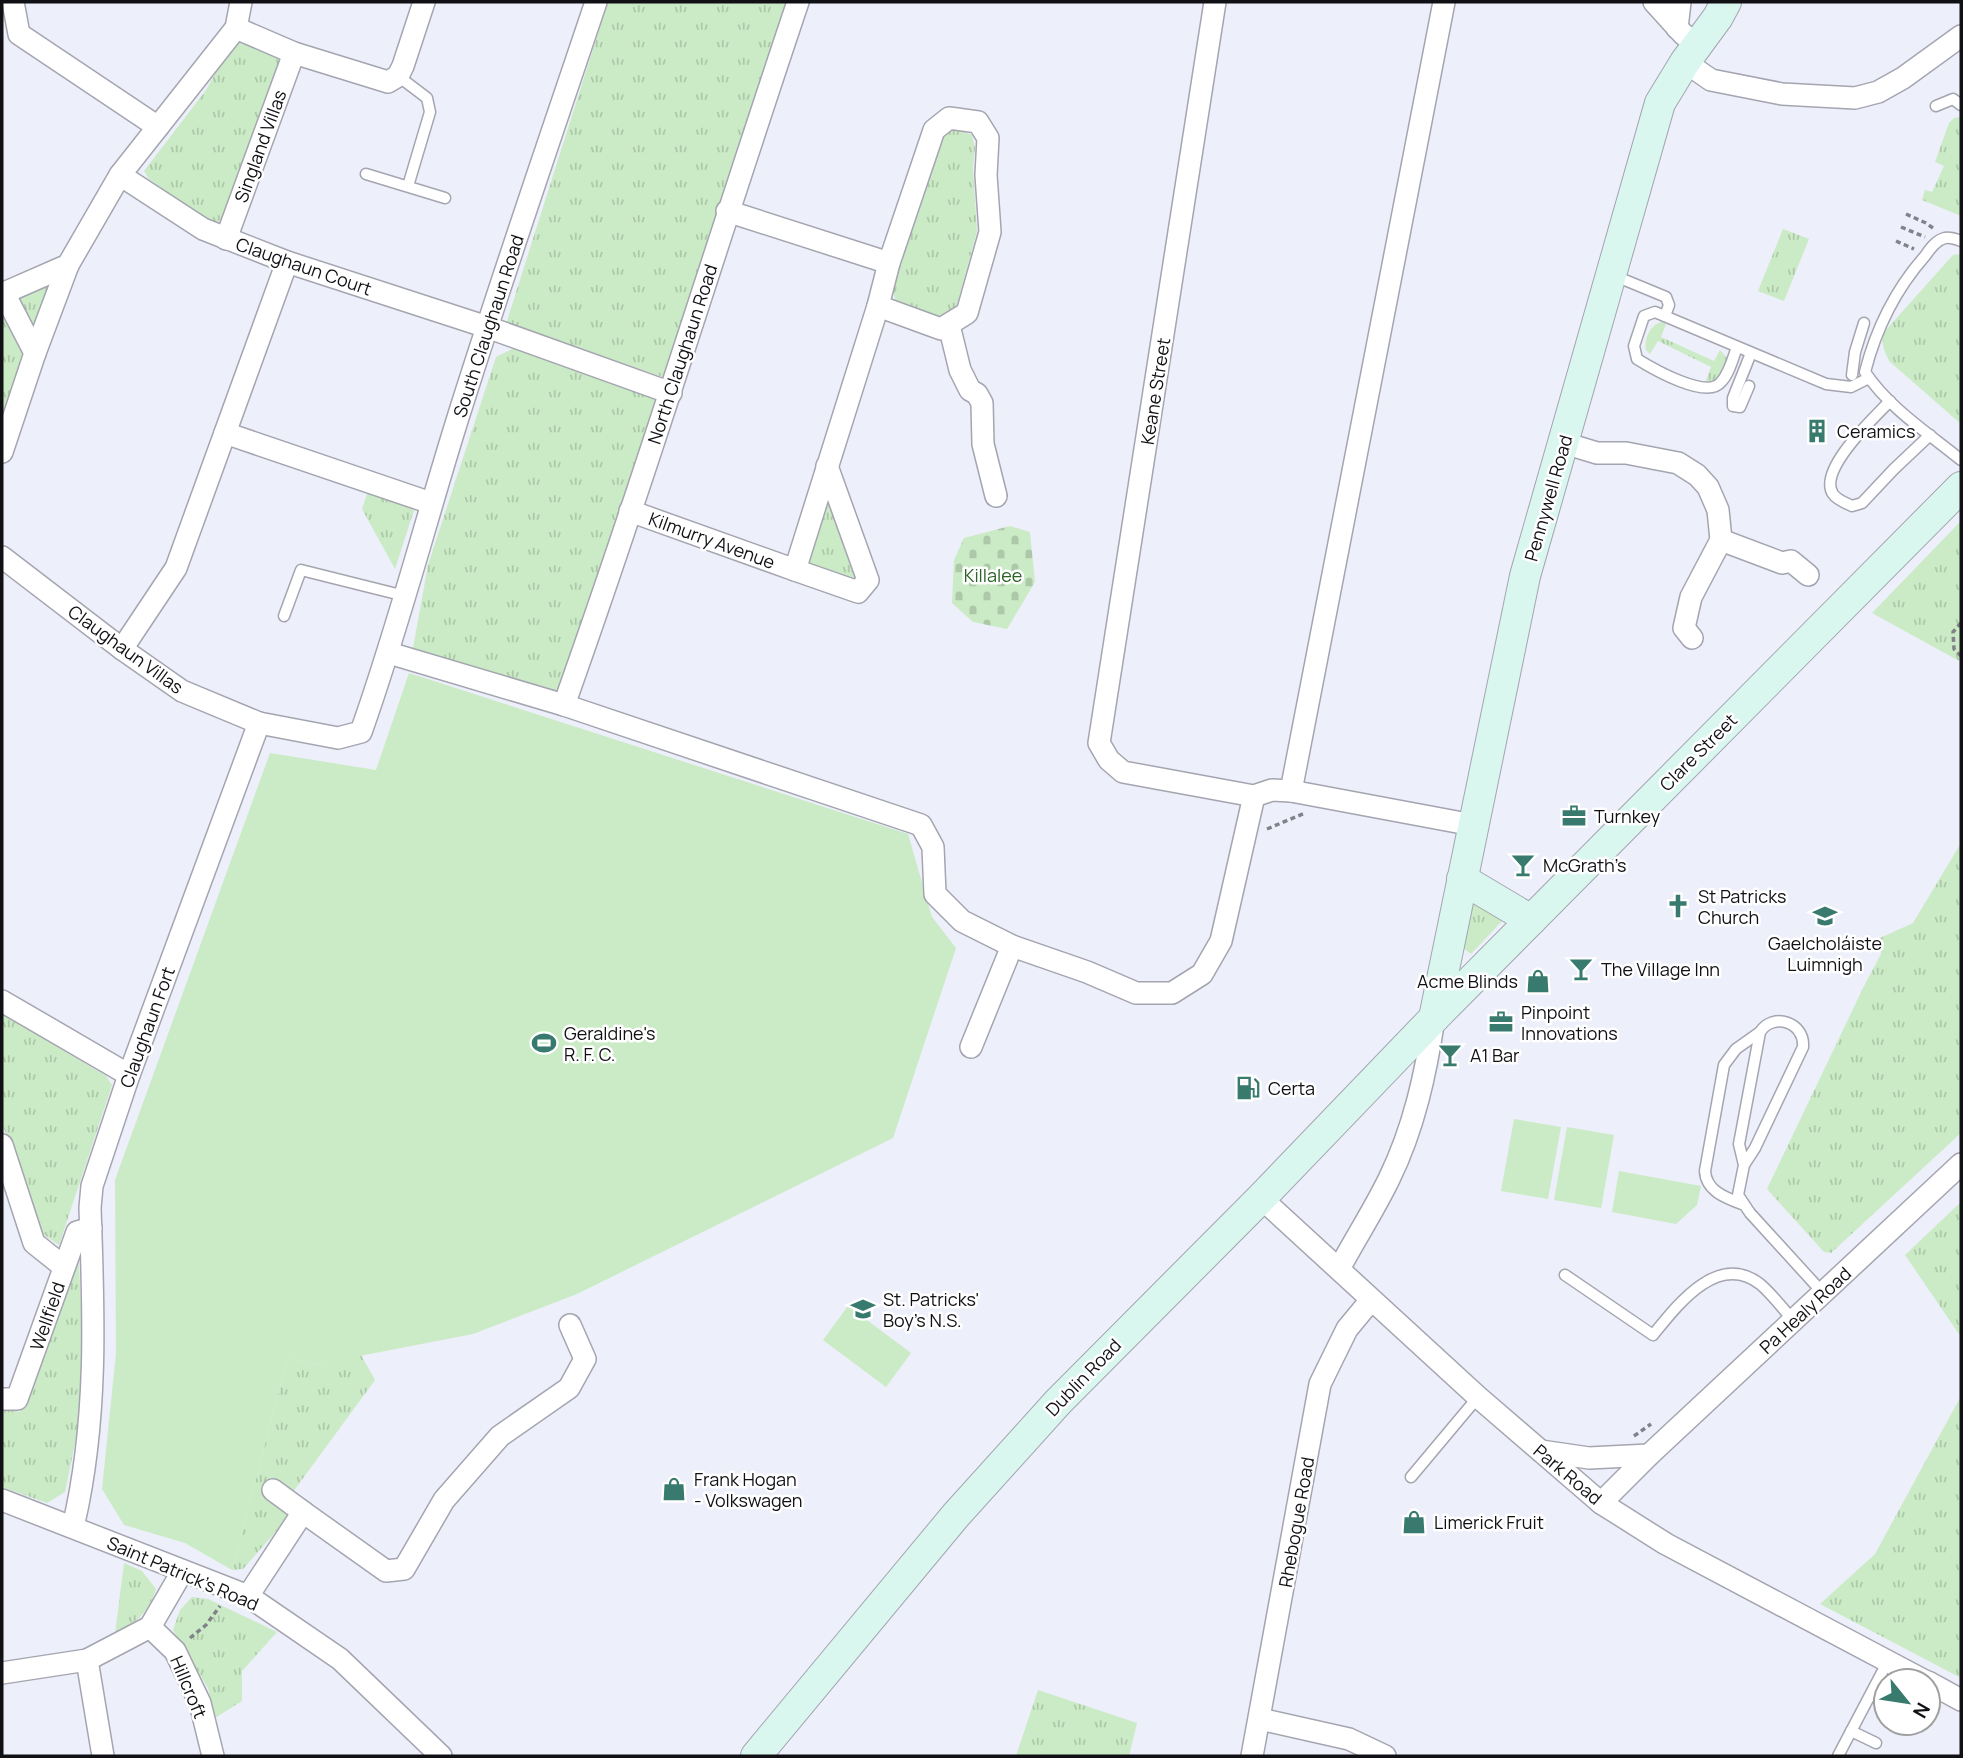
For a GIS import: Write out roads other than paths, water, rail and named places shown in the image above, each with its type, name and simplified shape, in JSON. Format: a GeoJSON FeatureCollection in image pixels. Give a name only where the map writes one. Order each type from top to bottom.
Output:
{"type":"FeatureCollection","features":[{"type":"Feature","properties":{"kind":"main road","name":"Pennywell Road"},"geometry":{"type":"LineString","coordinates":[[1434,1018],[1525,576],[1660,103],[1687,45],[1718,17],[1726,2]]}},
{"type":"Feature","properties":{"kind":"main road","name":"Clare Street"},"geometry":{"type":"LineString","coordinates":[[1434,1018],[1961,487]]}},
{"type":"Feature","properties":{"kind":"main road"},"geometry":{"type":"LineString","coordinates":[[1462,879],[1531,920]]}},
{"type":"Feature","properties":{"kind":"main road","name":"Dublin Road"},"geometry":{"type":"LineString","coordinates":[[756,1756],[956,1515],[1058,1402],[1261,1198],[1434,1018]]}},
{"type":"Feature","properties":{"kind":"street"},"geometry":{"type":"LineString","coordinates":[[13,2],[11,32],[158,127]]}},
{"type":"Feature","properties":{"kind":"street"},"geometry":{"type":"LineString","coordinates":[[2,452],[68,265],[120,175],[236,28],[240,2]]}},
{"type":"Feature","properties":{"kind":"street"},"geometry":{"type":"LineString","coordinates":[[236,28],[294,53],[388,82],[398,76],[424,2]]}},
{"type":"Feature","properties":{"kind":"street","name":"South Claughaun Road"},"geometry":{"type":"LineString","coordinates":[[389,653],[431,503],[596,2]]}},
{"type":"Feature","properties":{"kind":"street","name":"North Claughaun Road"},"geometry":{"type":"LineString","coordinates":[[564,705],[671,393],[727,211],[798,2]]}},
{"type":"Feature","properties":{"kind":"street","name":"Keane Street"},"geometry":{"type":"LineString","coordinates":[[1215,2],[1099,743],[1109,760],[1123,772],[1254,796]]}},
{"type":"Feature","properties":{"kind":"street"},"geometry":{"type":"LineString","coordinates":[[1291,791],[1444,2]]}},
{"type":"Feature","properties":{"kind":"street"},"geometry":{"type":"LineString","coordinates":[[1654,2],[1711,80],[1782,94],[1855,98],[1878,92],[1903,78],[1961,36]]}},
{"type":"Feature","properties":{"kind":"street"},"geometry":{"type":"LineString","coordinates":[[1680,2],[1687,45]]}},
{"type":"Feature","properties":{"kind":"street","name":"Singland Villas"},"geometry":{"type":"LineString","coordinates":[[226,239],[294,53]]}},
{"type":"Feature","properties":{"kind":"street","name":"Kilmurry Avenue"},"geometry":{"type":"LineString","coordinates":[[794,570],[878,306],[889,263],[934,130],[950,118],[978,122],[988,138],[986,176],[990,232],[967,313],[949,325]]}},
{"type":"Feature","properties":{"kind":"street","name":"Claughaun Court"},"geometry":{"type":"LineString","coordinates":[[120,175],[203,229],[226,239],[287,262],[487,327],[671,393]]}},
{"type":"Feature","properties":{"kind":"street"},"geometry":{"type":"LineString","coordinates":[[727,211],[889,263]]}},
{"type":"Feature","properties":{"kind":"street"},"geometry":{"type":"LineString","coordinates":[[122,649],[176,568],[287,262]]}},
{"type":"Feature","properties":{"kind":"street"},"geometry":{"type":"LineString","coordinates":[[35,353],[3,295],[68,265]]}},
{"type":"Feature","properties":{"kind":"street"},"geometry":{"type":"LineString","coordinates":[[878,306],[941,329],[949,325],[960,370],[970,390],[977,394],[982,403],[983,444],[996,496]]}},
{"type":"Feature","properties":{"kind":"street"},"geometry":{"type":"LineString","coordinates":[[225,433],[431,503]]}},
{"type":"Feature","properties":{"kind":"street"},"geometry":{"type":"LineString","coordinates":[[1564,443],[1597,453],[1626,453],[1678,463],[1708,487],[1718,510],[1721,540],[1691,597],[1684,628],[1692,638]]}},
{"type":"Feature","properties":{"kind":"street","name":"Kilmurry Avenue"},"geometry":{"type":"LineString","coordinates":[[630,511],[858,592],[868,580],[827,466]]}},
{"type":"Feature","properties":{"kind":"street"},"geometry":{"type":"LineString","coordinates":[[1721,540],[1782,563],[1791,561],[1808,575]]}},
{"type":"Feature","properties":{"kind":"street","name":"Claughaun Villas"},"geometry":{"type":"LineString","coordinates":[[2,557],[122,649],[182,691],[259,723]]}},
{"type":"Feature","properties":{"kind":"street"},"geometry":{"type":"LineString","coordinates":[[259,723],[338,738],[361,732],[389,653],[564,705],[921,825],[933,847],[935,894],[962,921],[1012,946],[1087,972],[1136,993],[1172,993],[1202,974],[1221,941],[1254,796],[1272,790],[1291,791],[1473,825]]}},
{"type":"Feature","properties":{"kind":"street","name":"Claughaun Fort"},"geometry":{"type":"LineString","coordinates":[[73,1527],[85,1463],[94,1373],[92,1186],[129,1075],[259,723]]}},
{"type":"Feature","properties":{"kind":"street"},"geometry":{"type":"LineString","coordinates":[[971,1047],[1012,946]]}},
{"type":"Feature","properties":{"kind":"street"},"geometry":{"type":"LineString","coordinates":[[2,1001],[129,1075]]}},
{"type":"Feature","properties":{"kind":"street"},"geometry":{"type":"LineString","coordinates":[[1339,1269],[1389,1178],[1411,1123],[1426,1069],[1434,1018]]}},
{"type":"Feature","properties":{"kind":"street"},"geometry":{"type":"LineString","coordinates":[[2,1145],[34,1243],[64,1267]]}},
{"type":"Feature","properties":{"kind":"street","name":"Pa Healy Road"},"geometry":{"type":"LineString","coordinates":[[1601,1503],[1961,1164]]}},
{"type":"Feature","properties":{"kind":"street","name":"Park Road"},"geometry":{"type":"LineString","coordinates":[[1261,1198],[1478,1397],[1601,1503],[1666,1545],[1899,1667]]}},
{"type":"Feature","properties":{"kind":"street","name":"Wellfield"},"geometry":{"type":"LineString","coordinates":[[2,1399],[18,1399],[77,1231],[91,1228]]}},
{"type":"Feature","properties":{"kind":"street","name":"Rhebogue Road"},"geometry":{"type":"LineString","coordinates":[[1252,1756],[1320,1384],[1347,1329],[1371,1300]]}},
{"type":"Feature","properties":{"kind":"street"},"geometry":{"type":"LineString","coordinates":[[273,1490],[386,1571],[404,1569],[444,1500],[500,1436],[569,1388],[585,1359],[570,1325]]}},
{"type":"Feature","properties":{"kind":"street"},"geometry":{"type":"LineString","coordinates":[[1541,1451],[1589,1458],[1649,1455]]}},
{"type":"Feature","properties":{"kind":"street","name":"Saint Patrick's Road"},"geometry":{"type":"LineString","coordinates":[[2,1500],[240,1593],[340,1659],[441,1756]]}},
{"type":"Feature","properties":{"kind":"street"},"geometry":{"type":"LineString","coordinates":[[240,1593],[303,1512]]}},
{"type":"Feature","properties":{"kind":"street"},"geometry":{"type":"LineString","coordinates":[[2,1673],[87,1660],[150,1627],[182,1572]]}},
{"type":"Feature","properties":{"kind":"street","name":"Hillcroft"},"geometry":{"type":"LineString","coordinates":[[150,1627],[175,1651],[200,1703],[213,1756]]}},
{"type":"Feature","properties":{"kind":"street"},"geometry":{"type":"LineString","coordinates":[[87,1660],[103,1756]]}},
{"type":"Feature","properties":{"kind":"street","name":"Park Road"},"geometry":{"type":"LineString","coordinates":[[1942,1690],[1961,1700]]}},
{"type":"Feature","properties":{"kind":"street"},"geometry":{"type":"LineString","coordinates":[[1260,1719],[1349,1739],[1385,1756]]}},
{"type":"Feature","properties":{"kind":"lane"},"geometry":{"type":"LineString","coordinates":[[398,76],[427,98],[430,112],[408,186]]}},
{"type":"Feature","properties":{"kind":"lane"},"geometry":{"type":"LineString","coordinates":[[1936,106],[1953,99],[1961,105]]}},
{"type":"Feature","properties":{"kind":"lane"},"geometry":{"type":"LineString","coordinates":[[366,174],[445,198]]}},
{"type":"Feature","properties":{"kind":"lane"},"geometry":{"type":"LineString","coordinates":[[1961,241],[1945,238],[1936,242],[1913,269],[1891,302],[1872,346],[1865,372],[1875,387],[1890,401],[1961,460]]}},
{"type":"Feature","properties":{"kind":"lane"},"geometry":{"type":"LineString","coordinates":[[1612,275],[1666,297],[1669,305],[1665,316]]}},
{"type":"Feature","properties":{"kind":"lane"},"geometry":{"type":"LineString","coordinates":[[1737,348],[1721,383],[1712,389],[1700,388],[1637,359],[1634,346],[1644,316],[1655,312],[1826,384],[1851,387],[1869,378]]}},
{"type":"Feature","properties":{"kind":"lane"},"geometry":{"type":"LineString","coordinates":[[1852,374],[1855,352],[1864,323]]}},
{"type":"Feature","properties":{"kind":"lane"},"geometry":{"type":"LineString","coordinates":[[1749,386],[1740,407],[1733,406],[1733,398],[1751,353]]}},
{"type":"Feature","properties":{"kind":"lane"},"geometry":{"type":"LineString","coordinates":[[1890,401],[1848,446],[1832,477],[1830,485],[1834,495],[1852,506],[1862,503],[1930,435]]}},
{"type":"Feature","properties":{"kind":"lane"},"geometry":{"type":"LineString","coordinates":[[284,617],[301,570],[405,596]]}},
{"type":"Feature","properties":{"kind":"lane"},"geometry":{"type":"LineString","coordinates":[[1742,1204],[1717,1194],[1706,1179],[1705,1171],[1724,1065],[1736,1049],[1770,1023],[1789,1023],[1801,1031],[1804,1038],[1803,1047],[1755,1148],[1744,1165],[1738,1195],[1742,1204],[1823,1293]]}},
{"type":"Feature","properties":{"kind":"lane"},"geometry":{"type":"LineString","coordinates":[[1744,1165],[1739,1144],[1760,1032]]}},
{"type":"Feature","properties":{"kind":"lane"},"geometry":{"type":"LineString","coordinates":[[1565,1275],[1653,1335],[1682,1300],[1705,1281],[1733,1275],[1758,1283],[1793,1320]]}},
{"type":"Feature","properties":{"kind":"lane"},"geometry":{"type":"LineString","coordinates":[[1411,1477],[1478,1397]]}},
{"type":"Feature","properties":{"kind":"lane"},"geometry":{"type":"LineString","coordinates":[[1838,1756],[1888,1661]]}},
{"type":"Feature","properties":{"kind":"lane"},"geometry":{"type":"LineString","coordinates":[[1851,1731],[1876,1743]]}},
{"type":"Feature","properties":{"kind":"place","name":"Ceramics"},"geometry":{"type":"Point","coordinates":[1817,431]}},
{"type":"Feature","properties":{"kind":"place","name":"Turnkey"},"geometry":{"type":"Point","coordinates":[1574,816]}},
{"type":"Feature","properties":{"kind":"place","name":"McGrath’s"},"geometry":{"type":"Point","coordinates":[1523,865]}},
{"type":"Feature","properties":{"kind":"place","name":"St Patricks Church"},"geometry":{"type":"Point","coordinates":[1678,906]}},
{"type":"Feature","properties":{"kind":"place","name":"Gaelcholáiste Luimnigh"},"geometry":{"type":"Point","coordinates":[1825,916]}},
{"type":"Feature","properties":{"kind":"place","name":"The Village Inn"},"geometry":{"type":"Point","coordinates":[1581,969]}},
{"type":"Feature","properties":{"kind":"place","name":"Acme Blinds"},"geometry":{"type":"Point","coordinates":[1538,981]}},
{"type":"Feature","properties":{"kind":"place","name":"Pinpoint Innovations"},"geometry":{"type":"Point","coordinates":[1501,1022]}},
{"type":"Feature","properties":{"kind":"place","name":"Geraldine's R. F. C."},"geometry":{"type":"Point","coordinates":[544,1043]}},
{"type":"Feature","properties":{"kind":"place","name":"A1 Bar"},"geometry":{"type":"Point","coordinates":[1450,1055]}},
{"type":"Feature","properties":{"kind":"place","name":"Certa"},"geometry":{"type":"Point","coordinates":[1248,1088]}},
{"type":"Feature","properties":{"kind":"place","name":"St. Patricks' Boy's N.S."},"geometry":{"type":"Point","coordinates":[863,1309]}},
{"type":"Feature","properties":{"kind":"place","name":"Frank Hogan - Volkswagen"},"geometry":{"type":"Point","coordinates":[674,1489]}},
{"type":"Feature","properties":{"kind":"place","name":"Limerick Fruit"},"geometry":{"type":"Point","coordinates":[1414,1522]}},
{"type":"Feature","properties":{"kind":"park label","name":"Killalee"},"geometry":{"type":"Point","coordinates":[993,575]}}]}
